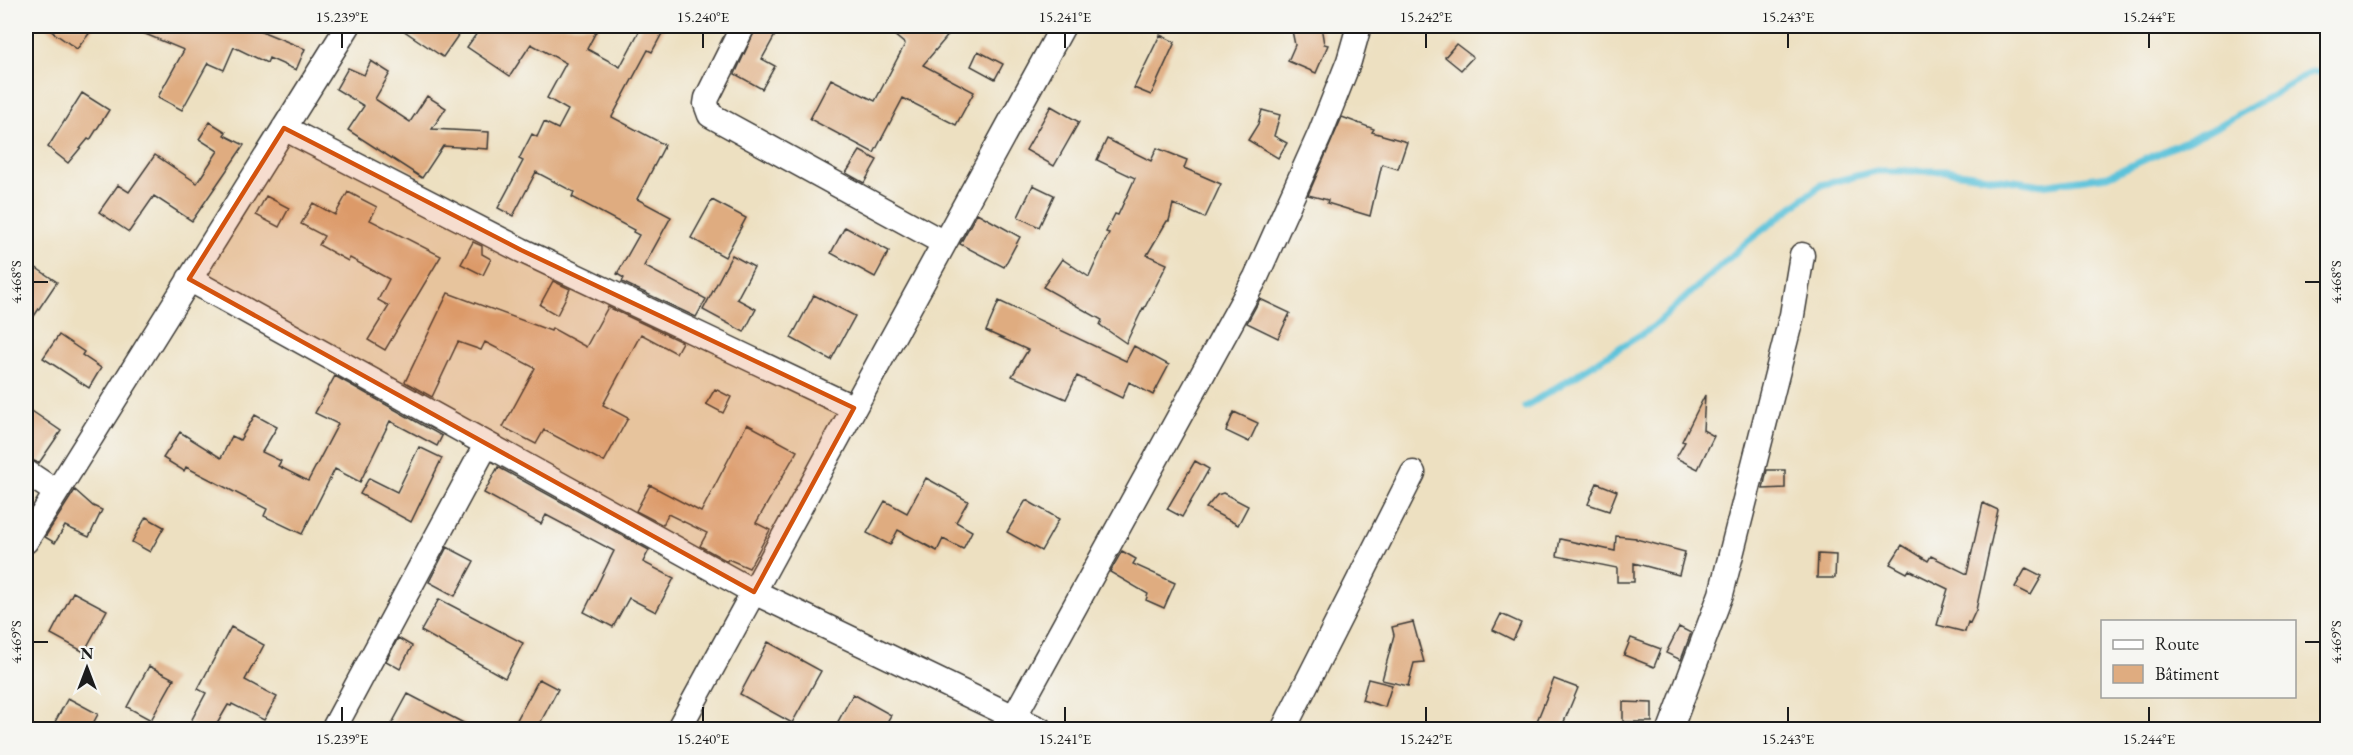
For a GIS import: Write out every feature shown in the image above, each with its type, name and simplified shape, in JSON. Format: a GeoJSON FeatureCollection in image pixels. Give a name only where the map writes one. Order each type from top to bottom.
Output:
{"type":"FeatureCollection","features":[{"type":"Feature","properties":{"kind":"street"},"geometry":{"type":"LineString","coordinates":[[26,542],[348,26]]}},
{"type":"Feature","properties":{"kind":"street"},"geometry":{"type":"LineString","coordinates":[[743,26],[707,98],[706,104],[710,115],[944,243]]}},
{"type":"Feature","properties":{"kind":"street"},"geometry":{"type":"LineString","coordinates":[[678,729],[1063,26]]}},
{"type":"Feature","properties":{"kind":"street"},"geometry":{"type":"LineString","coordinates":[[1011,723],[1256,277],[1320,134],[1349,61],[1359,26]]}},
{"type":"Feature","properties":{"kind":"street"},"geometry":{"type":"LineString","coordinates":[[284,128],[520,250],[854,408]]}},
{"type":"Feature","properties":{"kind":"street"},"geometry":{"type":"LineString","coordinates":[[1670,729],[1720,594],[1792,315],[1802,255]]}},
{"type":"Feature","properties":{"kind":"street"},"geometry":{"type":"LineString","coordinates":[[189,279],[754,592],[1011,723],[1041,729]]}},
{"type":"Feature","properties":{"kind":"street"},"geometry":{"type":"LineString","coordinates":[[333,729],[486,445]]}},
{"type":"Feature","properties":{"kind":"street"},"geometry":{"type":"LineString","coordinates":[[26,472],[56,492]]}},
{"type":"Feature","properties":{"kind":"street"},"geometry":{"type":"LineString","coordinates":[[1283,729],[1413,473]]}},
{"type":"Feature","properties":{"kind":"highlighted area"},"geometry":{"type":"Polygon","coordinates":[[[284,128],[521,250],[854,408],[754,592],[189,279],[284,128]]]}},
{"type":"Feature","properties":{"kind":"building"},"geometry":{"type":"Polygon","coordinates":[[[44,26],[95,26],[77,49],[44,26]]]}},
{"type":"Feature","properties":{"kind":"building"},"geometry":{"type":"Polygon","coordinates":[[[126,26],[249,26],[305,49],[296,70],[269,58],[267,63],[234,47],[224,70],[208,63],[182,110],[158,97],[184,50],[126,26]]]}},
{"type":"Feature","properties":{"kind":"building"},"geometry":{"type":"Polygon","coordinates":[[[397,26],[446,26],[459,34],[443,57],[397,26]]]}},
{"type":"Feature","properties":{"kind":"building"},"geometry":{"type":"Polygon","coordinates":[[[482,26],[599,26],[587,49],[620,67],[642,26],[666,26],[652,52],[648,50],[612,117],[665,145],[637,199],[671,217],[644,266],[706,299],[696,317],[622,282],[624,278],[617,274],[639,235],[633,232],[634,230],[572,197],[574,192],[536,172],[513,216],[498,208],[523,161],[519,159],[532,134],[537,137],[544,122],[558,129],[568,110],[547,98],[566,63],[531,44],[510,76],[467,47],[482,26]]]}},
{"type":"Feature","properties":{"kind":"building"},"geometry":{"type":"Polygon","coordinates":[[[757,26],[780,26],[762,59],[775,66],[762,89],[735,74],[757,26]]]}},
{"type":"Feature","properties":{"kind":"building"},"geometry":{"type":"Polygon","coordinates":[[[883,26],[956,26],[923,65],[974,92],[956,125],[903,98],[874,153],[810,119],[831,79],[875,101],[905,44],[883,26]]]}},
{"type":"Feature","properties":{"kind":"building"},"geometry":{"type":"Polygon","coordinates":[[[1291,26],[1321,26],[1324,44],[1328,45],[1316,73],[1288,61],[1295,45],[1291,26]]]}},
{"type":"Feature","properties":{"kind":"building"},"geometry":{"type":"Polygon","coordinates":[[[1160,35],[1175,42],[1151,95],[1134,88],[1160,35]]]}},
{"type":"Feature","properties":{"kind":"building"},"geometry":{"type":"Polygon","coordinates":[[[1456,44],[1473,57],[1461,70],[1445,57],[1456,44]]]}},
{"type":"Feature","properties":{"kind":"building"},"geometry":{"type":"Polygon","coordinates":[[[978,51],[1003,64],[995,79],[971,66],[978,51]]]}},
{"type":"Feature","properties":{"kind":"building"},"geometry":{"type":"Polygon","coordinates":[[[371,61],[390,73],[375,99],[410,122],[427,96],[446,108],[432,129],[489,132],[488,149],[443,146],[422,178],[348,130],[364,106],[336,89],[348,68],[364,75],[371,61]]]}},
{"type":"Feature","properties":{"kind":"building"},"geometry":{"type":"Polygon","coordinates":[[[82,93],[109,110],[90,140],[88,139],[68,163],[48,147],[82,93]]]}},
{"type":"Feature","properties":{"kind":"building"},"geometry":{"type":"Polygon","coordinates":[[[1051,106],[1079,122],[1054,166],[1026,150],[1051,106]]]}},
{"type":"Feature","properties":{"kind":"building"},"geometry":{"type":"Polygon","coordinates":[[[1262,110],[1280,115],[1274,136],[1287,143],[1278,158],[1248,140],[1258,124],[1262,110]]]}},
{"type":"Feature","properties":{"kind":"building"},"geometry":{"type":"Polygon","coordinates":[[[1342,117],[1374,129],[1372,132],[1407,142],[1398,169],[1382,164],[1370,216],[1308,195],[1342,117]]]}},
{"type":"Feature","properties":{"kind":"building"},"geometry":{"type":"Polygon","coordinates":[[[210,122],[226,132],[224,135],[244,145],[192,221],[154,196],[129,232],[99,212],[118,185],[129,192],[155,155],[197,183],[218,151],[199,139],[210,122]]]}},
{"type":"Feature","properties":{"kind":"building"},"geometry":{"type":"Polygon","coordinates":[[[1107,139],[1151,161],[1157,148],[1187,160],[1184,168],[1221,184],[1205,218],[1173,204],[1169,221],[1147,255],[1167,264],[1126,343],[1100,325],[1102,320],[1043,287],[1062,259],[1089,277],[1109,233],[1106,232],[1115,214],[1118,215],[1135,178],[1097,160],[1107,139]]]}},
{"type":"Feature","properties":{"kind":"building"},"geometry":{"type":"Polygon","coordinates":[[[860,151],[877,160],[864,183],[846,173],[860,151]]]}},
{"type":"Feature","properties":{"kind":"building"},"geometry":{"type":"Polygon","coordinates":[[[1033,185],[1054,195],[1039,227],[1018,217],[1033,185]]]}},
{"type":"Feature","properties":{"kind":"building"},"geometry":{"type":"Polygon","coordinates":[[[348,192],[377,207],[370,220],[441,256],[385,350],[368,340],[389,306],[378,300],[389,279],[350,258],[348,261],[319,245],[324,236],[301,224],[313,203],[335,215],[348,192]]]}},
{"type":"Feature","properties":{"kind":"building"},"geometry":{"type":"Polygon","coordinates":[[[266,196],[289,208],[279,227],[256,215],[266,196]]]}},
{"type":"Feature","properties":{"kind":"building"},"geometry":{"type":"Polygon","coordinates":[[[712,200],[746,218],[725,257],[691,238],[712,200]]]}},
{"type":"Feature","properties":{"kind":"building"},"geometry":{"type":"Polygon","coordinates":[[[977,213],[1020,237],[1004,267],[960,244],[977,213]]]}},
{"type":"Feature","properties":{"kind":"building"},"geometry":{"type":"Polygon","coordinates":[[[845,227],[889,251],[875,277],[831,253],[845,227]]]}},
{"type":"Feature","properties":{"kind":"building"},"geometry":{"type":"Polygon","coordinates":[[[473,242],[482,246],[482,254],[491,259],[483,275],[461,264],[473,242]]]}},
{"type":"Feature","properties":{"kind":"building"},"geometry":{"type":"Polygon","coordinates":[[[732,255],[754,267],[737,299],[756,309],[744,332],[703,310],[732,255]]]}},
{"type":"Feature","properties":{"kind":"building"},"geometry":{"type":"Polygon","coordinates":[[[26,261],[57,282],[26,328],[26,261]]]}},
{"type":"Feature","properties":{"kind":"building"},"geometry":{"type":"Polygon","coordinates":[[[553,281],[570,289],[557,315],[540,305],[553,281]]]}},
{"type":"Feature","properties":{"kind":"building"},"geometry":{"type":"Polygon","coordinates":[[[448,293],[551,331],[552,328],[586,347],[608,307],[682,342],[676,353],[641,334],[603,405],[628,418],[604,462],[544,430],[536,444],[503,427],[535,368],[485,342],[481,350],[458,342],[432,397],[405,382],[448,293]]]}},
{"type":"Feature","properties":{"kind":"building"},"geometry":{"type":"Polygon","coordinates":[[[814,295],[855,316],[831,360],[791,338],[814,295]]]}},
{"type":"Feature","properties":{"kind":"building"},"geometry":{"type":"Polygon","coordinates":[[[1260,299],[1290,313],[1278,338],[1247,323],[1260,299]]]}},
{"type":"Feature","properties":{"kind":"building"},"geometry":{"type":"Polygon","coordinates":[[[999,301],[1126,361],[1134,346],[1169,365],[1153,395],[1129,382],[1122,398],[1077,376],[1066,399],[1012,376],[1028,350],[986,331],[999,301]]]}},
{"type":"Feature","properties":{"kind":"building"},"geometry":{"type":"Polygon","coordinates":[[[59,335],[84,352],[82,355],[101,368],[89,388],[43,358],[59,335]]]}},
{"type":"Feature","properties":{"kind":"building"},"geometry":{"type":"Polygon","coordinates":[[[335,376],[442,436],[437,446],[390,421],[360,482],[335,469],[302,534],[264,516],[267,509],[186,467],[184,471],[163,458],[180,432],[221,458],[232,436],[240,440],[255,415],[277,427],[262,452],[281,461],[278,466],[308,481],[338,424],[315,413],[335,376]]]}},
{"type":"Feature","properties":{"kind":"building"},"geometry":{"type":"Polygon","coordinates":[[[715,389],[731,397],[723,413],[706,404],[715,389]]]}},
{"type":"Feature","properties":{"kind":"building"},"geometry":{"type":"Polygon","coordinates":[[[1705,395],[1703,430],[1714,436],[1698,469],[1676,458],[1705,395]]]}},
{"type":"Feature","properties":{"kind":"building"},"geometry":{"type":"Polygon","coordinates":[[[26,407],[61,431],[39,463],[26,458],[26,407]]]}},
{"type":"Feature","properties":{"kind":"building"},"geometry":{"type":"Polygon","coordinates":[[[1234,412],[1258,423],[1249,442],[1226,431],[1234,412]]]}},
{"type":"Feature","properties":{"kind":"building"},"geometry":{"type":"Polygon","coordinates":[[[747,424],[797,451],[756,523],[770,530],[749,568],[728,559],[727,561],[700,546],[707,533],[668,514],[663,525],[636,511],[650,485],[701,512],[747,424]]]}},
{"type":"Feature","properties":{"kind":"building"},"geometry":{"type":"Polygon","coordinates":[[[419,447],[442,458],[411,522],[360,494],[369,478],[397,492],[419,447]]]}},
{"type":"Feature","properties":{"kind":"building"},"geometry":{"type":"Polygon","coordinates":[[[1195,461],[1209,469],[1182,517],[1167,509],[1195,461]]]}},
{"type":"Feature","properties":{"kind":"building"},"geometry":{"type":"Polygon","coordinates":[[[498,467],[649,550],[643,562],[674,578],[656,612],[629,598],[613,627],[584,612],[614,551],[546,515],[541,524],[484,493],[498,467]]]}},
{"type":"Feature","properties":{"kind":"building"},"geometry":{"type":"Polygon","coordinates":[[[1767,470],[1785,470],[1785,488],[1763,489],[1767,470]]]}},
{"type":"Feature","properties":{"kind":"building"},"geometry":{"type":"Polygon","coordinates":[[[926,478],[968,501],[956,522],[972,531],[963,549],[943,539],[937,551],[898,530],[890,545],[867,533],[885,501],[907,513],[926,478]]]}},
{"type":"Feature","properties":{"kind":"building"},"geometry":{"type":"Polygon","coordinates":[[[1597,483],[1617,491],[1609,511],[1588,504],[1597,483]]]}},
{"type":"Feature","properties":{"kind":"building"},"geometry":{"type":"Polygon","coordinates":[[[75,490],[93,506],[102,510],[89,537],[65,526],[55,543],[45,537],[75,490]]]}},
{"type":"Feature","properties":{"kind":"building"},"geometry":{"type":"Polygon","coordinates":[[[1223,493],[1248,506],[1238,525],[1206,508],[1217,495],[1223,493]]]}},
{"type":"Feature","properties":{"kind":"building"},"geometry":{"type":"Polygon","coordinates":[[[1026,500],[1059,519],[1041,551],[1007,532],[1026,500]]]}},
{"type":"Feature","properties":{"kind":"building"},"geometry":{"type":"Polygon","coordinates":[[[1983,503],[1998,510],[1976,610],[1965,632],[1937,625],[1948,589],[1909,570],[1907,573],[1890,564],[1902,545],[1928,561],[1931,556],[1967,574],[1983,503]]]}},
{"type":"Feature","properties":{"kind":"building"},"geometry":{"type":"Polygon","coordinates":[[[146,517],[164,527],[150,552],[132,542],[146,517]]]}},
{"type":"Feature","properties":{"kind":"building"},"geometry":{"type":"Polygon","coordinates":[[[1616,536],[1636,538],[1685,552],[1679,575],[1634,563],[1634,582],[1617,582],[1617,568],[1557,556],[1560,539],[1615,551],[1616,536]]]}},
{"type":"Feature","properties":{"kind":"building"},"geometry":{"type":"Polygon","coordinates":[[[447,547],[474,561],[455,596],[429,582],[447,547]]]}},
{"type":"Feature","properties":{"kind":"building"},"geometry":{"type":"Polygon","coordinates":[[[1122,551],[1136,559],[1133,564],[1175,583],[1164,608],[1146,600],[1148,594],[1110,572],[1122,551]]]}},
{"type":"Feature","properties":{"kind":"building"},"geometry":{"type":"Polygon","coordinates":[[[1818,554],[1836,555],[1835,578],[1817,578],[1818,554]]]}},
{"type":"Feature","properties":{"kind":"building"},"geometry":{"type":"Polygon","coordinates":[[[2026,568],[2042,576],[2031,595],[2015,587],[2026,568]]]}},
{"type":"Feature","properties":{"kind":"building"},"geometry":{"type":"Polygon","coordinates":[[[73,592],[107,610],[84,652],[51,634],[73,592]]]}},
{"type":"Feature","properties":{"kind":"building"},"geometry":{"type":"Polygon","coordinates":[[[439,599],[523,643],[505,678],[421,631],[439,599]]]}},
{"type":"Feature","properties":{"kind":"building"},"geometry":{"type":"Polygon","coordinates":[[[1501,614],[1521,623],[1513,640],[1493,630],[1501,614]]]}},
{"type":"Feature","properties":{"kind":"building"},"geometry":{"type":"Polygon","coordinates":[[[1413,622],[1424,662],[1414,663],[1408,686],[1382,680],[1394,635],[1392,627],[1413,622]]]}},
{"type":"Feature","properties":{"kind":"building"},"geometry":{"type":"Polygon","coordinates":[[[231,627],[264,645],[245,680],[277,697],[264,720],[232,704],[228,705],[214,729],[202,729],[190,723],[206,693],[198,689],[231,627]]]}},
{"type":"Feature","properties":{"kind":"building"},"geometry":{"type":"Polygon","coordinates":[[[1679,627],[1691,633],[1681,660],[1666,653],[1679,627]]]}},
{"type":"Feature","properties":{"kind":"building"},"geometry":{"type":"Polygon","coordinates":[[[398,638],[412,646],[400,669],[386,661],[398,638]]]}},
{"type":"Feature","properties":{"kind":"building"},"geometry":{"type":"Polygon","coordinates":[[[1631,638],[1661,649],[1654,667],[1624,655],[1631,638]]]}},
{"type":"Feature","properties":{"kind":"building"},"geometry":{"type":"Polygon","coordinates":[[[768,642],[821,671],[792,723],[740,694],[768,642]]]}},
{"type":"Feature","properties":{"kind":"building"},"geometry":{"type":"Polygon","coordinates":[[[149,666],[174,679],[151,720],[127,707],[149,666]]]}},
{"type":"Feature","properties":{"kind":"building"},"geometry":{"type":"Polygon","coordinates":[[[539,679],[558,689],[537,729],[512,729],[539,679]]]}},
{"type":"Feature","properties":{"kind":"building"},"geometry":{"type":"Polygon","coordinates":[[[1368,679],[1392,685],[1385,707],[1362,700],[1368,679]]]}},
{"type":"Feature","properties":{"kind":"building"},"geometry":{"type":"Polygon","coordinates":[[[1554,679],[1578,688],[1561,729],[1537,721],[1554,679]]]}},
{"type":"Feature","properties":{"kind":"building"},"geometry":{"type":"Polygon","coordinates":[[[408,694],[475,729],[389,729],[408,694]]]}},
{"type":"Feature","properties":{"kind":"building"},"geometry":{"type":"Polygon","coordinates":[[[853,694],[891,715],[883,729],[834,729],[853,694]]]}},
{"type":"Feature","properties":{"kind":"building"},"geometry":{"type":"Polygon","coordinates":[[[68,698],[98,714],[90,729],[69,729],[55,722],[68,698]]]}},
{"type":"Feature","properties":{"kind":"building"},"geometry":{"type":"Polygon","coordinates":[[[1623,702],[1652,703],[1652,722],[1623,722],[1623,702]]]}},
{"type":"Feature","properties":{"kind":"waterway"},"geometry":{"type":"LineString","coordinates":[[1525,407],[1653,327],[1748,241],[1821,185],[1876,171],[1946,171],[2042,185],[2108,176],[2215,128],[2311,72],[2328,71]]}}]}
